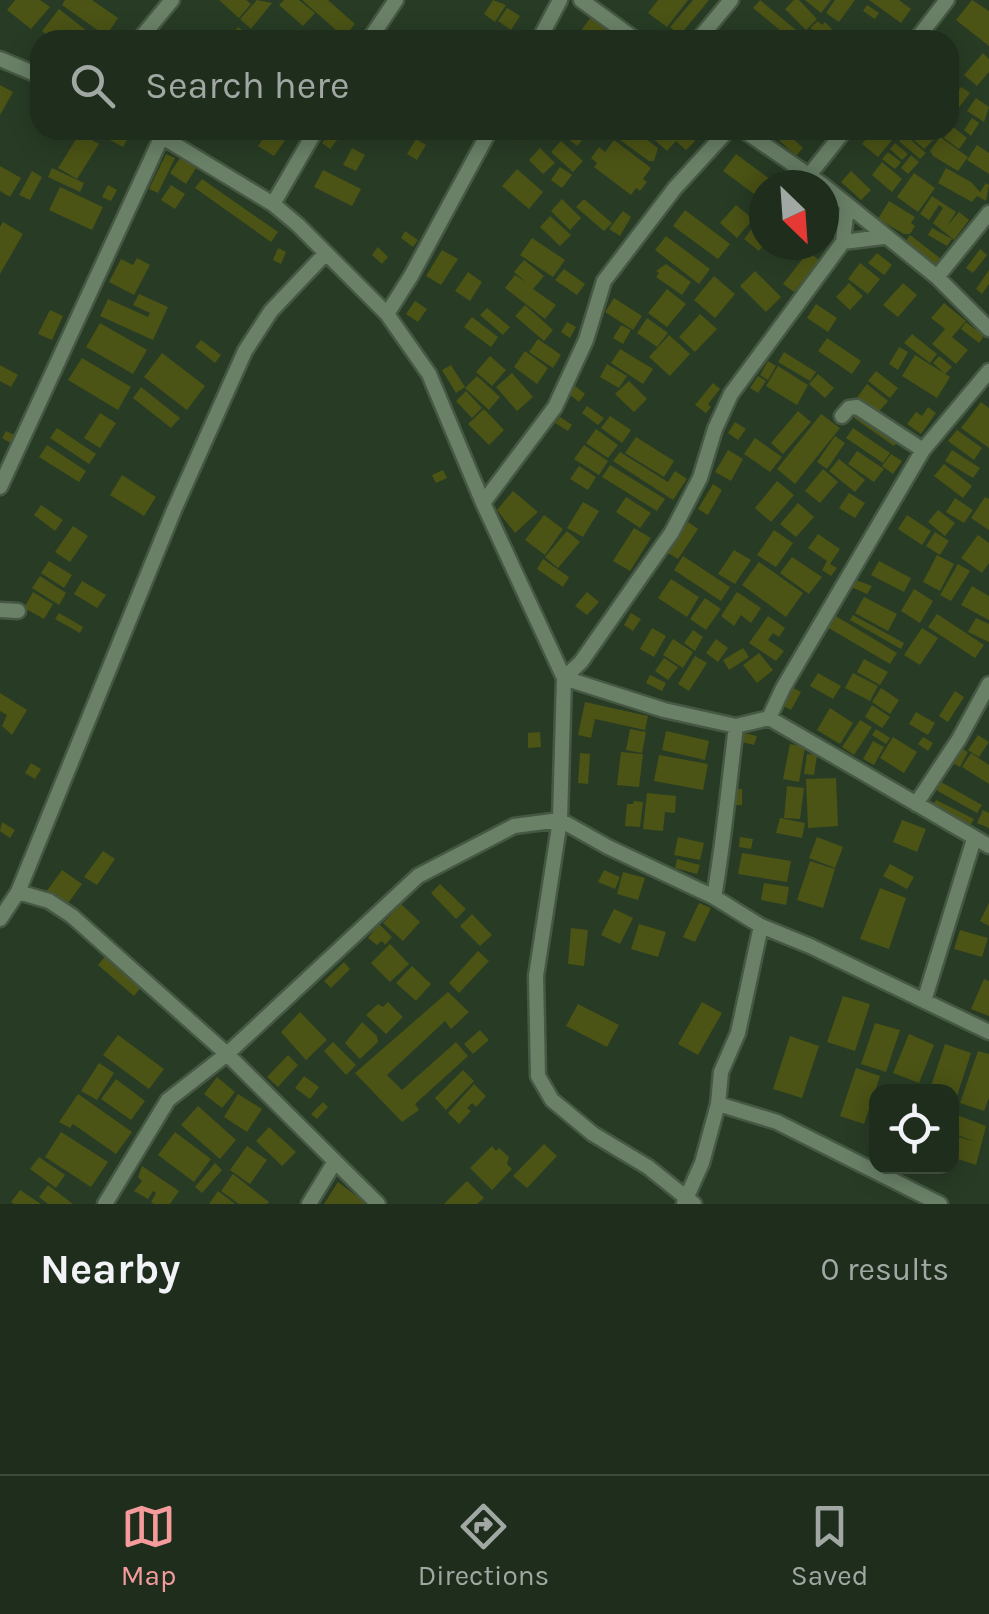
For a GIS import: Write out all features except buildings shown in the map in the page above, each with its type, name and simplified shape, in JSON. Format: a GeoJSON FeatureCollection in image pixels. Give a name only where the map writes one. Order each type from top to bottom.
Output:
{"type":"FeatureCollection","features":[{"type":"Feature","properties":{"kind":"street"},"geometry":{"type":"LineString","coordinates":[[147,30],[172,0]]}},
{"type":"Feature","properties":{"kind":"street"},"geometry":{"type":"LineString","coordinates":[[376,30],[396,0]]}},
{"type":"Feature","properties":{"kind":"street"},"geometry":{"type":"LineString","coordinates":[[544,30],[560,0]]}},
{"type":"Feature","properties":{"kind":"street"},"geometry":{"type":"LineString","coordinates":[[581,0],[622,30]]}},
{"type":"Feature","properties":{"kind":"street"},"geometry":{"type":"LineString","coordinates":[[706,30],[731,0]]}},
{"type":"Feature","properties":{"kind":"street"},"geometry":{"type":"LineString","coordinates":[[924,30],[947,0]]}},
{"type":"Feature","properties":{"kind":"street"},"geometry":{"type":"LineString","coordinates":[[0,59],[30,72]]}},
{"type":"Feature","properties":{"kind":"street"},"geometry":{"type":"LineString","coordinates":[[0,487],[154,140]]}},
{"type":"Feature","properties":{"kind":"street"},"geometry":{"type":"LineString","coordinates":[[168,140],[273,204],[386,314],[429,374],[483,503],[564,678],[560,820],[536,976],[538,1076],[552,1100],[688,1202],[718,1104],[721,1072],[738,1033],[761,926]]}},
{"type":"Feature","properties":{"kind":"street"},"geometry":{"type":"LineString","coordinates":[[273,204],[310,140]]}},
{"type":"Feature","properties":{"kind":"street"},"geometry":{"type":"LineString","coordinates":[[386,314],[484,140]]}},
{"type":"Feature","properties":{"kind":"street"},"geometry":{"type":"LineString","coordinates":[[483,503],[555,407],[586,340],[604,281],[675,188],[719,140]]}},
{"type":"Feature","properties":{"kind":"street"},"geometry":{"type":"LineString","coordinates":[[758,140],[804,170]]}},
{"type":"Feature","properties":{"kind":"street"},"geometry":{"type":"LineString","coordinates":[[813,170],[837,140]]}},
{"type":"Feature","properties":{"kind":"street"},"geometry":{"type":"LineString","coordinates":[[839,199],[936,278],[989,329]]}},
{"type":"Feature","properties":{"kind":"street"},"geometry":{"type":"LineString","coordinates":[[564,678],[581,662],[672,532],[700,478],[731,394],[843,242],[847,206]]}},
{"type":"Feature","properties":{"kind":"street"},"geometry":{"type":"LineString","coordinates":[[936,278],[989,213]]}},
{"type":"Feature","properties":{"kind":"street"},"geometry":{"type":"LineString","coordinates":[[843,242],[883,237]]}},
{"type":"Feature","properties":{"kind":"street"},"geometry":{"type":"LineString","coordinates":[[0,920],[18,892],[174,510],[246,351],[272,311],[326,253]]}},
{"type":"Feature","properties":{"kind":"street"},"geometry":{"type":"LineString","coordinates":[[769,718],[791,673],[924,450],[989,371]]}},
{"type":"Feature","properties":{"kind":"street"},"geometry":{"type":"LineString","coordinates":[[842,416],[849,408],[857,407],[924,450]]}},
{"type":"Feature","properties":{"kind":"street"},"geometry":{"type":"LineString","coordinates":[[0,610],[18,610]]}},
{"type":"Feature","properties":{"kind":"street"},"geometry":{"type":"LineString","coordinates":[[564,678],[664,710],[736,726],[769,718],[989,846]]}},
{"type":"Feature","properties":{"kind":"street"},"geometry":{"type":"LineString","coordinates":[[916,804],[989,684]]}},
{"type":"Feature","properties":{"kind":"street"},"geometry":{"type":"LineString","coordinates":[[714,897],[725,837],[724,816],[736,726]]}},
{"type":"Feature","properties":{"kind":"street"},"geometry":{"type":"LineString","coordinates":[[105,1204],[168,1100],[228,1054],[418,876],[514,826],[560,820],[608,848],[714,897],[761,926],[989,1032]]}},
{"type":"Feature","properties":{"kind":"street"},"geometry":{"type":"LineString","coordinates":[[924,1001],[974,839]]}},
{"type":"Feature","properties":{"kind":"street"},"geometry":{"type":"LineString","coordinates":[[18,892],[49,901],[72,916],[228,1054],[378,1204]]}},
{"type":"Feature","properties":{"kind":"street"},"geometry":{"type":"LineString","coordinates":[[718,1104],[777,1122],[940,1204]]}},
{"type":"Feature","properties":{"kind":"street"},"geometry":{"type":"LineString","coordinates":[[309,1204],[334,1163]]}}]}
